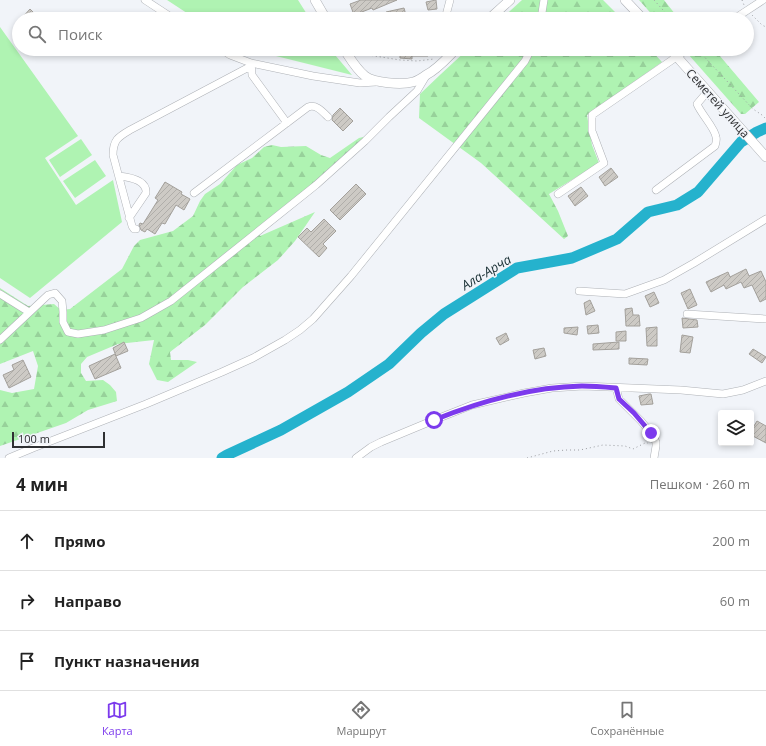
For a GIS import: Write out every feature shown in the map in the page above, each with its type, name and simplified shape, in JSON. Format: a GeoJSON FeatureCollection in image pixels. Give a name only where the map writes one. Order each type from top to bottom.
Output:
{"type":"FeatureCollection","features":[{"type":"Feature","properties":{"kind":"main road"},"geometry":{"type":"LineString","coordinates":[[314,0],[322,12]]}},
{"type":"Feature","properties":{"kind":"main road"},"geometry":{"type":"LineString","coordinates":[[497,12],[510,0]]}},
{"type":"Feature","properties":{"kind":"main road"},"geometry":{"type":"LineString","coordinates":[[625,0],[636,12]]}},
{"type":"Feature","properties":{"kind":"main road"},"geometry":{"type":"LineString","coordinates":[[349,56],[355,66],[366,77],[373,80],[384,82],[413,82],[428,75],[437,68],[448,56]]}},
{"type":"Feature","properties":{"kind":"main road","name":"Семетей улица"},"geometry":{"type":"LineString","coordinates":[[677,56],[765,155]]}},
{"type":"Feature","properties":{"kind":"street"},"geometry":{"type":"LineString","coordinates":[[145,0],[163,12]]}},
{"type":"Feature","properties":{"kind":"street"},"geometry":{"type":"LineString","coordinates":[[447,12],[450,0]]}},
{"type":"Feature","properties":{"kind":"street"},"geometry":{"type":"LineString","coordinates":[[541,12],[544,0]]}},
{"type":"Feature","properties":{"kind":"street"},"geometry":{"type":"LineString","coordinates":[[744,12],[763,0]]}},
{"type":"Feature","properties":{"kind":"street"},"geometry":{"type":"LineString","coordinates":[[232,56],[251,64],[313,76],[360,83],[384,82]]}},
{"type":"Feature","properties":{"kind":"street"},"geometry":{"type":"LineString","coordinates":[[9,458],[222,372],[253,358],[300,330],[313,318],[351,276],[438,170],[528,56]]}},
{"type":"Feature","properties":{"kind":"street"},"geometry":{"type":"LineString","coordinates":[[558,194],[604,163],[592,131],[592,115],[677,56]]}},
{"type":"Feature","properties":{"kind":"street"},"geometry":{"type":"LineString","coordinates":[[251,64],[252,75],[286,123]]}},
{"type":"Feature","properties":{"kind":"street"},"geometry":{"type":"LineString","coordinates":[[136,229],[132,226],[129,218],[113,155],[113,146],[116,140],[130,130],[251,64]]}},
{"type":"Feature","properties":{"kind":"street"},"geometry":{"type":"LineString","coordinates":[[0,340],[48,295],[55,294],[62,301],[63,322],[68,332],[78,334],[104,330],[141,318],[171,301],[316,185],[417,91],[428,75]]}},
{"type":"Feature","properties":{"kind":"street"},"geometry":{"type":"LineString","coordinates":[[656,190],[715,146],[717,139],[715,133],[697,104],[708,91]]}},
{"type":"Feature","properties":{"kind":"street"},"geometry":{"type":"LineString","coordinates":[[194,193],[308,107],[316,107],[328,116]]}},
{"type":"Feature","properties":{"kind":"street"},"geometry":{"type":"LineString","coordinates":[[119,176],[134,179],[140,182],[146,189],[146,193],[129,218]]}},
{"type":"Feature","properties":{"kind":"street"},"geometry":{"type":"LineString","coordinates":[[579,291],[625,294],[664,280],[766,218]]}},
{"type":"Feature","properties":{"kind":"street"},"geometry":{"type":"LineString","coordinates":[[0,294],[29,312]]}},
{"type":"Feature","properties":{"kind":"street"},"geometry":{"type":"LineString","coordinates":[[687,314],[766,319]]}},
{"type":"Feature","properties":{"kind":"street"},"geometry":{"type":"LineString","coordinates":[[356,458],[371,447],[394,436],[457,411],[490,400],[524,393],[552,388],[582,386],[681,390],[723,394],[765,383]]}},
{"type":"Feature","properties":{"kind":"street"},"geometry":{"type":"LineString","coordinates":[[616,388],[619,399],[634,413],[651,433],[656,442],[654,458]]}},
{"type":"Feature","properties":{"kind":"path"},"geometry":{"type":"LineString","coordinates":[[654,0],[665,12]]}},
{"type":"Feature","properties":{"kind":"path"},"geometry":{"type":"LineString","coordinates":[[754,17],[762,26],[766,27]]}},
{"type":"Feature","properties":{"kind":"path"},"geometry":{"type":"LineString","coordinates":[[376,56],[417,61],[435,59]]}},
{"type":"Feature","properties":{"kind":"path"},"geometry":{"type":"LineString","coordinates":[[703,56],[753,110],[766,119]]}},
{"type":"Feature","properties":{"kind":"path"},"geometry":{"type":"LineString","coordinates":[[527,458],[553,451],[580,450],[602,446],[625,446],[633,449],[642,444],[648,443],[653,446],[653,449],[656,450]]}},
{"type":"Feature","properties":{"kind":"green space"},"geometry":{"type":"Polygon","coordinates":[[[167,0],[298,0],[306,12],[185,12],[167,0]]]}},
{"type":"Feature","properties":{"kind":"green space"},"geometry":{"type":"Polygon","coordinates":[[[522,0],[603,0],[615,12],[509,12],[522,0]]]}},
{"type":"Feature","properties":{"kind":"green space"},"geometry":{"type":"Polygon","coordinates":[[[639,0],[664,0],[673,12],[650,12],[639,0]]]}},
{"type":"Feature","properties":{"kind":"green space"},"geometry":{"type":"Polygon","coordinates":[[[0,27],[12,44],[12,56],[21,56],[78,136],[45,158],[76,205],[113,180],[122,222],[30,298],[0,278],[0,27]]]}},
{"type":"Feature","properties":{"kind":"green space"},"geometry":{"type":"Polygon","coordinates":[[[276,56],[336,56],[352,75],[276,56]]]}},
{"type":"Feature","properties":{"kind":"green space"},"geometry":{"type":"Polygon","coordinates":[[[461,56],[656,56],[662,62],[587,115],[592,145],[599,163],[549,194],[568,236],[564,239],[481,163],[419,118],[420,94],[461,56]]]}},
{"type":"Feature","properties":{"kind":"green space"},"geometry":{"type":"Polygon","coordinates":[[[690,56],[720,56],[759,102],[745,114],[741,114],[690,56]]]}},
{"type":"Feature","properties":{"kind":"green space"},"geometry":{"type":"Polygon","coordinates":[[[367,136],[362,143],[259,228],[260,236],[315,212],[295,241],[278,260],[243,287],[205,325],[170,352],[171,360],[188,360],[197,362],[168,382],[157,380],[149,364],[154,340],[118,344],[87,357],[81,364],[81,373],[86,381],[103,380],[116,392],[117,401],[88,410],[66,423],[0,446],[0,390],[12,393],[34,389],[38,366],[33,351],[0,364],[0,288],[28,306],[54,304],[61,310],[70,309],[122,269],[134,246],[140,240],[173,231],[193,216],[205,194],[220,184],[237,165],[252,158],[264,147],[272,145],[281,147],[306,146],[321,155],[330,158],[359,138],[367,136]]]}},
{"type":"Feature","properties":{"kind":"green space"},"geometry":{"type":"Polygon","coordinates":[[[81,139],[92,155],[60,177],[49,160],[81,139]]]}},
{"type":"Feature","properties":{"kind":"green space"},"geometry":{"type":"Polygon","coordinates":[[[95,160],[106,176],[75,198],[63,181],[95,160]]]}},
{"type":"Feature","properties":{"kind":"building"},"geometry":{"type":"Polygon","coordinates":[[[361,0],[397,0],[373,10],[372,8],[362,12],[353,12],[350,4],[361,0]]]}},
{"type":"Feature","properties":{"kind":"building"},"geometry":{"type":"Polygon","coordinates":[[[436,0],[437,9],[428,10],[426,2],[436,0]]]}},
{"type":"Feature","properties":{"kind":"building"},"geometry":{"type":"Polygon","coordinates":[[[404,8],[405,12],[386,12],[404,8]]]}},
{"type":"Feature","properties":{"kind":"building"},"geometry":{"type":"Polygon","coordinates":[[[400,56],[412,56],[412,59],[400,58],[400,56]]]}},
{"type":"Feature","properties":{"kind":"building"},"geometry":{"type":"Polygon","coordinates":[[[340,108],[353,121],[343,131],[332,120],[333,115],[340,108]]]}},
{"type":"Feature","properties":{"kind":"building"},"geometry":{"type":"Polygon","coordinates":[[[611,168],[618,177],[605,186],[599,177],[611,168]]]}},
{"type":"Feature","properties":{"kind":"building"},"geometry":{"type":"Polygon","coordinates":[[[165,182],[182,192],[181,194],[190,199],[184,210],[176,205],[165,224],[162,223],[155,234],[147,229],[145,232],[141,230],[139,225],[140,223],[143,224],[158,200],[155,198],[165,182]]]}},
{"type":"Feature","properties":{"kind":"building"},"geometry":{"type":"Polygon","coordinates":[[[356,184],[366,194],[340,220],[330,210],[356,184]]]}},
{"type":"Feature","properties":{"kind":"building"},"geometry":{"type":"Polygon","coordinates":[[[581,187],[588,196],[575,206],[568,196],[581,187]]]}},
{"type":"Feature","properties":{"kind":"building"},"geometry":{"type":"Polygon","coordinates":[[[324,219],[336,231],[323,244],[327,248],[319,257],[298,237],[307,228],[311,232],[324,219]]]}},
{"type":"Feature","properties":{"kind":"building"},"geometry":{"type":"Polygon","coordinates":[[[746,269],[749,276],[761,271],[766,282],[766,299],[760,302],[752,285],[744,288],[741,282],[726,289],[724,285],[711,292],[706,282],[728,272],[730,277],[746,269]]]}},
{"type":"Feature","properties":{"kind":"building"},"geometry":{"type":"Polygon","coordinates":[[[690,289],[697,305],[688,309],[681,293],[690,289]]]}},
{"type":"Feature","properties":{"kind":"building"},"geometry":{"type":"Polygon","coordinates":[[[654,292],[659,303],[650,307],[645,296],[654,292]]]}},
{"type":"Feature","properties":{"kind":"building"},"geometry":{"type":"Polygon","coordinates":[[[590,300],[595,311],[586,315],[584,303],[590,300]]]}},
{"type":"Feature","properties":{"kind":"building"},"geometry":{"type":"Polygon","coordinates":[[[632,308],[633,315],[639,315],[640,326],[626,326],[625,309],[632,308]]]}},
{"type":"Feature","properties":{"kind":"building"},"geometry":{"type":"Polygon","coordinates":[[[682,318],[697,320],[698,327],[683,328],[682,318]]]}},
{"type":"Feature","properties":{"kind":"building"},"geometry":{"type":"Polygon","coordinates":[[[598,325],[599,333],[588,334],[587,326],[598,325]]]}},
{"type":"Feature","properties":{"kind":"building"},"geometry":{"type":"Polygon","coordinates":[[[578,327],[577,335],[564,333],[564,328],[578,327]]]}},
{"type":"Feature","properties":{"kind":"building"},"geometry":{"type":"Polygon","coordinates":[[[657,327],[657,346],[647,346],[646,328],[657,327]]]}},
{"type":"Feature","properties":{"kind":"building"},"geometry":{"type":"Polygon","coordinates":[[[626,331],[626,341],[616,341],[616,332],[626,331]]]}},
{"type":"Feature","properties":{"kind":"building"},"geometry":{"type":"Polygon","coordinates":[[[506,333],[509,340],[500,345],[496,338],[506,333]]]}},
{"type":"Feature","properties":{"kind":"building"},"geometry":{"type":"Polygon","coordinates":[[[682,335],[693,337],[690,353],[680,352],[682,335]]]}},
{"type":"Feature","properties":{"kind":"building"},"geometry":{"type":"Polygon","coordinates":[[[124,342],[128,351],[116,356],[113,348],[124,342]]]}},
{"type":"Feature","properties":{"kind":"building"},"geometry":{"type":"Polygon","coordinates":[[[619,342],[619,349],[593,350],[593,344],[619,342]]]}},
{"type":"Feature","properties":{"kind":"building"},"geometry":{"type":"Polygon","coordinates":[[[544,348],[546,356],[535,359],[533,350],[544,348]]]}},
{"type":"Feature","properties":{"kind":"building"},"geometry":{"type":"Polygon","coordinates":[[[753,349],[766,357],[762,363],[749,354],[753,349]]]}},
{"type":"Feature","properties":{"kind":"building"},"geometry":{"type":"Polygon","coordinates":[[[115,354],[121,368],[95,379],[89,366],[115,354]]]}},
{"type":"Feature","properties":{"kind":"building"},"geometry":{"type":"Polygon","coordinates":[[[629,358],[648,359],[647,365],[629,364],[629,358]]]}},
{"type":"Feature","properties":{"kind":"building"},"geometry":{"type":"Polygon","coordinates":[[[23,360],[31,377],[9,388],[3,375],[14,370],[12,365],[23,360]]]}},
{"type":"Feature","properties":{"kind":"building"},"geometry":{"type":"Polygon","coordinates":[[[651,394],[653,404],[641,405],[639,396],[651,394]]]}},
{"type":"Feature","properties":{"kind":"building"},"geometry":{"type":"Polygon","coordinates":[[[757,421],[766,426],[766,443],[754,437],[754,426],[757,421]]]}},
{"type":"Feature","properties":{"kind":"waterway","name":"Ала-Арча"},"geometry":{"type":"LineString","coordinates":[[222,458],[281,430],[348,392],[389,364],[421,333],[444,314],[517,268],[572,258],[617,239],[648,212],[677,205],[698,192],[741,142],[766,128]]}},
{"type":"Feature","properties":{"kind":"route"},"geometry":{"type":"LineString","coordinates":[[434,420],[472,405],[552,388],[582,386],[616,388],[619,399],[642,421],[651,433]]}}]}
